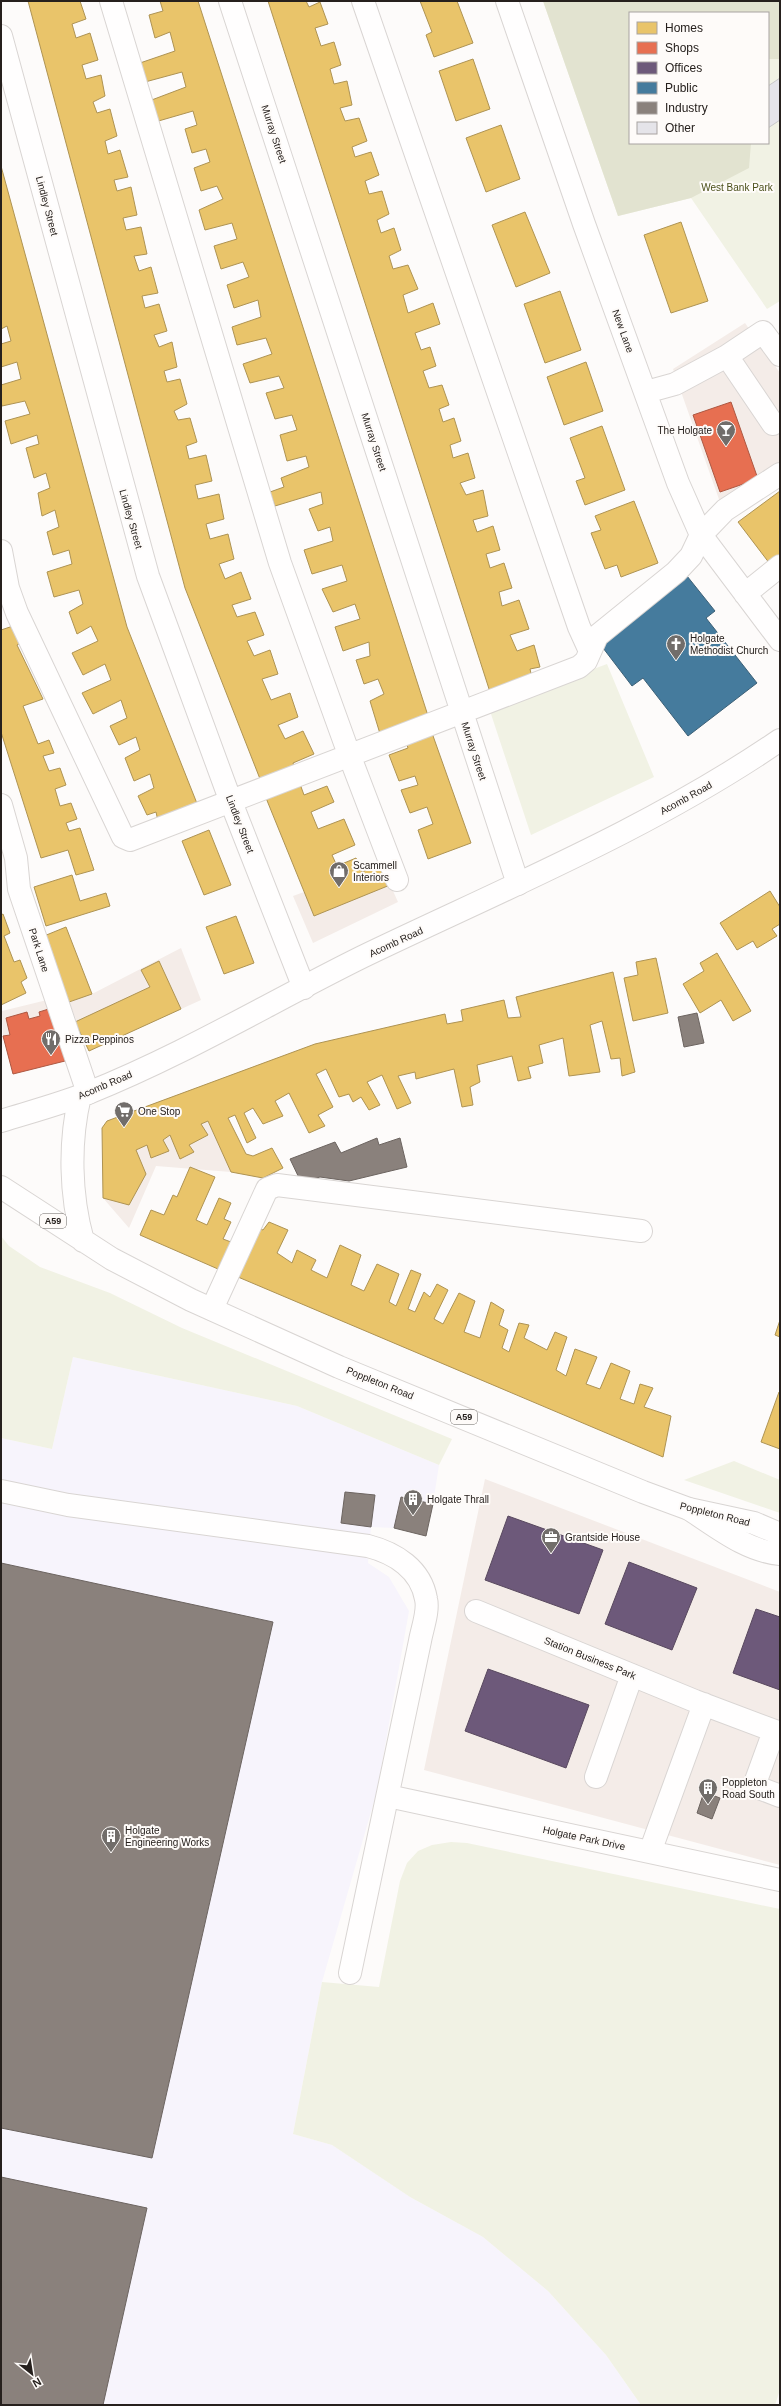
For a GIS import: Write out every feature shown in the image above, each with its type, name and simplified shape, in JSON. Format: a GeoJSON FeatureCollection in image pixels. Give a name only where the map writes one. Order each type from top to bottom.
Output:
{"type":"FeatureCollection","features":[{"type":"Feature","properties":{"kind":"street"},"geometry":{"type":"LineString","coordinates":[[111,1],[280,563],[397,880]]}},
{"type":"Feature","properties":{"kind":"street","name":"Murray Street"},"geometry":{"type":"LineString","coordinates":[[230,1],[518,884]]}},
{"type":"Feature","properties":{"kind":"street"},"geometry":{"type":"LineString","coordinates":[[363,1],[579,627],[590,649]]}},
{"type":"Feature","properties":{"kind":"street","name":"New Lane"},"geometry":{"type":"LineString","coordinates":[[507,1],[584,224],[678,483],[701,535],[780,640]]}},
{"type":"Feature","properties":{"kind":"street","name":"Lindley Street"},"geometry":{"type":"LineString","coordinates":[[1,36],[7,79],[148,576],[231,802],[304,988]]}},
{"type":"Feature","properties":{"kind":"street"},"geometry":{"type":"LineString","coordinates":[[646,392],[675,384],[727,356],[763,332],[780,355]]}},
{"type":"Feature","properties":{"kind":"street"},"geometry":{"type":"LineString","coordinates":[[727,356],[773,424]]}},
{"type":"Feature","properties":{"kind":"street"},"geometry":{"type":"LineString","coordinates":[[1,551],[5,589],[123,837],[130,840],[462,713],[579,666],[586,661],[597,636],[676,572],[691,556],[701,535],[726,510],[780,474]]}},
{"type":"Feature","properties":{"kind":"street"},"geometry":{"type":"LineString","coordinates":[[745,594],[780,566]]}},
{"type":"Feature","properties":{"kind":"street","name":"Acomb Road"},"geometry":{"type":"LineString","coordinates":[[1,1121],[84,1094],[190,1047],[361,958],[518,884],[666,809],[742,766],[780,740]]}},
{"type":"Feature","properties":{"kind":"street","name":"Park Lane"},"geometry":{"type":"LineString","coordinates":[[1,805],[16,858],[18,889],[84,1094]]}},
{"type":"Feature","properties":{"kind":"street"},"geometry":{"type":"LineString","coordinates":[[83,1241],[77,1220],[74,1188],[73,1134],[84,1094]]}},
{"type":"Feature","properties":{"kind":"street"},"geometry":{"type":"LineString","coordinates":[[212,1309],[267,1189],[277,1184],[641,1231]]}},
{"type":"Feature","properties":{"kind":"street","name":"Poppleton Road"},"geometry":{"type":"LineString","coordinates":[[1,1187],[83,1241],[138,1273],[212,1309],[339,1366],[636,1490],[689,1509],[754,1523],[780,1534]]}},
{"type":"Feature","properties":{"kind":"street"},"geometry":{"type":"LineString","coordinates":[[1,1491],[68,1505],[368,1546],[387,1551],[405,1563],[420,1582],[427,1600],[388,1796],[350,1973]]}},
{"type":"Feature","properties":{"kind":"street"},"geometry":{"type":"LineString","coordinates":[[689,1509],[735,1539],[767,1552],[780,1554]]}},
{"type":"Feature","properties":{"kind":"street","name":"Station Business Park"},"geometry":{"type":"LineString","coordinates":[[476,1611],[704,1704],[777,1732],[754,1786],[780,1796]]}},
{"type":"Feature","properties":{"kind":"street"},"geometry":{"type":"LineString","coordinates":[[596,1777],[632,1675]]}},
{"type":"Feature","properties":{"kind":"street"},"geometry":{"type":"LineString","coordinates":[[650,1852],[704,1704]]}},
{"type":"Feature","properties":{"kind":"street","name":"Holgate Park Drive"},"geometry":{"type":"LineString","coordinates":[[388,1796],[780,1880]]}},
{"type":"Feature","properties":{"kind":"shaded area"},"geometry":{"type":"Polygon","coordinates":[[[745,323],[780,373],[780,466],[721,505],[673,369],[745,323]]]}},
{"type":"Feature","properties":{"kind":"shaded area"},"geometry":{"type":"Polygon","coordinates":[[[381,864],[398,902],[313,943],[293,896],[381,864]]]}},
{"type":"Feature","properties":{"kind":"shaded area"},"geometry":{"type":"Polygon","coordinates":[[[181,948],[201,1000],[89,1051],[69,1002],[92,994],[181,948]]]}},
{"type":"Feature","properties":{"kind":"shaded area"},"geometry":{"type":"Polygon","coordinates":[[[47,1000],[52,1008],[65,1061],[13,1074],[3,1036],[2,1011],[47,1000]]]}},
{"type":"Feature","properties":{"kind":"shaded area"},"geometry":{"type":"Polygon","coordinates":[[[193,1089],[231,1172],[156,1166],[129,1228],[103,1198],[102,1128],[107,1121],[193,1089]]]}},
{"type":"Feature","properties":{"kind":"shaded area"},"geometry":{"type":"Polygon","coordinates":[[[73,1357],[297,1406],[439,1465],[433,1504],[401,1497],[394,1528],[371,1527],[368,1563],[389,1577],[409,1611],[377,1791],[322,1982],[293,2134],[332,2145],[410,2197],[483,2237],[548,2291],[606,2355],[641,2405],[1,2405],[1,1438],[52,1449],[73,1357]]]}},
{"type":"Feature","properties":{"kind":"shaded area"},"geometry":{"type":"Polygon","coordinates":[[[485,1479],[780,1592],[780,1865],[424,1770],[485,1479]]]}},
{"type":"Feature","properties":{"kind":"green space","name":"West Bank Park"},"geometry":{"type":"Polygon","coordinates":[[[543,1],[780,1],[780,301],[767,309],[691,198],[618,216],[543,1]]]}},
{"type":"Feature","properties":{"kind":"green space","name":"West Bank Park"},"geometry":{"type":"Polygon","coordinates":[[[543,1],[780,1],[780,59],[769,59],[769,12],[629,12],[629,144],[751,144],[749,168],[691,198],[618,216],[543,1]]]}},
{"type":"Feature","properties":{"kind":"green space"},"geometry":{"type":"Polygon","coordinates":[[[607,664],[654,777],[531,835],[489,708],[607,664]]]}},
{"type":"Feature","properties":{"kind":"green space"},"geometry":{"type":"Polygon","coordinates":[[[1,1236],[9,1246],[40,1267],[110,1293],[182,1328],[452,1439],[439,1465],[297,1406],[73,1357],[52,1449],[1,1438],[1,1236]]]}},
{"type":"Feature","properties":{"kind":"green space"},"geometry":{"type":"Polygon","coordinates":[[[734,1461],[780,1480],[780,1513],[684,1480],[734,1461]]]}},
{"type":"Feature","properties":{"kind":"green space"},"geometry":{"type":"Polygon","coordinates":[[[451,1842],[467,1843],[780,1909],[780,2390],[775,2405],[641,2405],[606,2355],[548,2291],[483,2237],[410,2197],[332,2145],[293,2134],[322,1982],[379,1987],[400,1881],[407,1863],[418,1851],[432,1845],[451,1842]]]}},
{"type":"Feature","properties":{"kind":"building: Homes"},"geometry":{"type":"Polygon","coordinates":[[[28,1],[80,1],[86,19],[72,24],[76,38],[90,33],[98,60],[82,65],[86,79],[101,75],[105,96],[93,102],[97,113],[110,109],[117,136],[105,141],[108,154],[120,150],[128,177],[114,180],[117,191],[131,187],[137,215],[123,218],[126,230],[141,227],[147,254],[134,256],[139,271],[151,267],[158,293],[142,296],[145,308],[159,304],[167,331],[154,335],[159,347],[172,342],[177,367],[164,371],[167,382],[180,379],[187,404],[174,411],[178,420],[190,418],[197,442],[186,446],[189,459],[206,455],[212,481],[195,485],[198,499],[219,494],[224,519],[206,524],[210,539],[228,534],[234,559],[219,564],[225,579],[241,572],[251,599],[232,605],[237,617],[255,612],[264,635],[247,641],[254,656],[270,650],[278,674],[262,679],[271,700],[290,693],[298,717],[278,725],[285,739],[303,731],[314,754],[293,763],[295,770],[262,784],[185,588],[28,1]]]}},
{"type":"Feature","properties":{"kind":"building: Homes"},"geometry":{"type":"Polygon","coordinates":[[[160,1],[198,1],[430,722],[381,737],[370,701],[384,694],[378,679],[364,684],[356,660],[370,656],[369,642],[343,651],[335,627],[360,619],[355,604],[333,612],[322,589],[347,581],[342,565],[312,574],[304,550],[333,541],[330,527],[318,531],[309,509],[323,504],[321,492],[275,506],[270,492],[284,487],[281,478],[309,467],[306,456],[287,461],[280,435],[297,430],[292,415],[275,419],[266,393],[284,388],[279,376],[250,383],[243,364],[272,354],[266,338],[237,345],[232,327],[261,317],[258,300],[234,308],[227,285],[249,277],[243,262],[221,269],[214,246],[237,239],[232,223],[205,230],[199,210],[223,199],[217,186],[201,191],[194,168],[210,162],[206,149],[192,153],[185,129],[197,125],[193,111],[155,122],[149,101],[186,87],[182,72],[145,82],[140,63],[175,51],[170,32],[155,38],[149,15],[163,11],[160,1]]]}},
{"type":"Feature","properties":{"kind":"building: Homes"},"geometry":{"type":"Polygon","coordinates":[[[268,1],[306,1],[309,7],[320,2],[328,24],[315,28],[321,46],[334,42],[341,65],[330,69],[334,84],[347,81],[352,105],[340,108],[345,121],[359,118],[367,141],[352,147],[355,157],[371,152],[379,175],[365,181],[369,194],[382,191],[389,214],[377,220],[381,233],[394,228],[401,250],[389,256],[393,269],[408,265],[418,289],[403,295],[408,313],[433,303],[440,324],[415,333],[421,350],[430,347],[436,366],[423,371],[429,388],[442,385],[449,405],[439,409],[443,422],[454,418],[461,441],[450,445],[453,458],[468,453],[475,478],[460,483],[466,495],[483,490],[488,516],[473,520],[477,532],[493,526],[500,550],[486,554],[490,568],[504,563],[512,588],[499,592],[502,606],[519,600],[529,629],[510,635],[517,651],[534,645],[540,667],[530,669],[532,678],[490,692],[268,1]]]}},
{"type":"Feature","properties":{"kind":"building: Homes"},"geometry":{"type":"Polygon","coordinates":[[[420,1],[457,1],[473,43],[434,57],[426,35],[432,32],[420,1]]]}},
{"type":"Feature","properties":{"kind":"building: Homes"},"geometry":{"type":"Polygon","coordinates":[[[473,59],[490,109],[456,121],[439,71],[473,59]]]}},
{"type":"Feature","properties":{"kind":"building: Homes"},"geometry":{"type":"Polygon","coordinates":[[[501,125],[520,179],[486,192],[466,138],[501,125]]]}},
{"type":"Feature","properties":{"kind":"building: Homes"},"geometry":{"type":"Polygon","coordinates":[[[1,166],[127,627],[198,806],[158,821],[156,812],[147,815],[138,796],[154,788],[150,774],[134,781],[125,758],[140,750],[136,737],[119,745],[110,726],[127,718],[121,700],[93,714],[82,693],[111,680],[105,664],[83,675],[72,653],[98,641],[91,626],[77,634],[69,612],[83,604],[79,590],[54,597],[47,572],[72,564],[69,550],[53,555],[47,532],[59,527],[55,510],[42,516],[38,493],[50,488],[46,473],[34,478],[26,448],[39,444],[37,435],[11,444],[5,421],[30,414],[25,401],[2,406],[1,402],[1,385],[21,379],[17,362],[1,367],[1,344],[11,341],[7,326],[1,329],[1,166]]]}},
{"type":"Feature","properties":{"kind":"building: Homes"},"geometry":{"type":"Polygon","coordinates":[[[525,212],[550,273],[516,287],[492,225],[525,212]]]}},
{"type":"Feature","properties":{"kind":"building: Homes"},"geometry":{"type":"Polygon","coordinates":[[[681,222],[708,301],[671,313],[644,235],[681,222]]]}},
{"type":"Feature","properties":{"kind":"building: Homes"},"geometry":{"type":"Polygon","coordinates":[[[560,291],[581,350],[545,363],[524,304],[560,291]]]}},
{"type":"Feature","properties":{"kind":"building: Homes"},"geometry":{"type":"Polygon","coordinates":[[[586,362],[603,411],[564,425],[547,377],[586,362]]]}},
{"type":"Feature","properties":{"kind":"building: Homes"},"geometry":{"type":"Polygon","coordinates":[[[602,426],[625,490],[585,505],[576,481],[585,478],[570,438],[602,426]]]}},
{"type":"Feature","properties":{"kind":"building: Homes"},"geometry":{"type":"Polygon","coordinates":[[[780,491],[780,557],[770,564],[738,522],[780,491]]]}},
{"type":"Feature","properties":{"kind":"building: Homes"},"geometry":{"type":"Polygon","coordinates":[[[634,501],[658,563],[621,577],[617,565],[605,569],[591,533],[601,530],[595,516],[634,501]]]}},
{"type":"Feature","properties":{"kind":"building: Homes"},"geometry":{"type":"Polygon","coordinates":[[[13,626],[22,642],[17,645],[43,699],[23,706],[38,744],[49,740],[54,753],[43,756],[49,771],[60,768],[66,785],[55,789],[60,806],[71,803],[77,819],[66,823],[69,831],[80,828],[94,870],[76,875],[68,850],[41,858],[1,732],[1,630],[13,626]]]}},
{"type":"Feature","properties":{"kind":"building: Homes"},"geometry":{"type":"Polygon","coordinates":[[[432,733],[471,843],[428,859],[418,830],[433,824],[427,807],[410,813],[401,790],[418,785],[415,776],[399,781],[389,755],[408,748],[406,742],[432,733]]]}},
{"type":"Feature","properties":{"kind":"building: Homes"},"geometry":{"type":"Polygon","coordinates":[[[300,784],[304,795],[327,786],[334,802],[311,812],[318,829],[344,819],[355,845],[332,855],[337,866],[356,858],[362,872],[381,864],[390,885],[314,916],[266,798],[300,784]]]}},
{"type":"Feature","properties":{"kind":"building: Homes"},"geometry":{"type":"Polygon","coordinates":[[[209,830],[231,885],[204,895],[182,841],[209,830]]]}},
{"type":"Feature","properties":{"kind":"building: Homes"},"geometry":{"type":"Polygon","coordinates":[[[72,875],[80,901],[106,893],[110,906],[46,926],[34,887],[72,875]]]}},
{"type":"Feature","properties":{"kind":"building: Homes"},"geometry":{"type":"Polygon","coordinates":[[[770,891],[780,907],[780,924],[772,929],[777,936],[757,948],[753,941],[737,950],[720,923],[770,891]]]}},
{"type":"Feature","properties":{"kind":"building: Homes"},"geometry":{"type":"Polygon","coordinates":[[[3,914],[10,933],[4,936],[14,962],[20,960],[27,978],[21,982],[26,993],[1,1005],[1,915],[3,914]]]}},
{"type":"Feature","properties":{"kind":"building: Homes"},"geometry":{"type":"Polygon","coordinates":[[[236,916],[254,963],[224,974],[206,927],[236,916]]]}},
{"type":"Feature","properties":{"kind":"building: Homes"},"geometry":{"type":"Polygon","coordinates":[[[66,927],[92,994],[69,1002],[44,936],[66,927]]]}},
{"type":"Feature","properties":{"kind":"building: Homes"},"geometry":{"type":"Polygon","coordinates":[[[717,953],[751,1011],[733,1021],[721,1000],[700,1013],[683,984],[704,971],[700,963],[717,953]]]}},
{"type":"Feature","properties":{"kind":"building: Homes"},"geometry":{"type":"Polygon","coordinates":[[[656,958],[668,1013],[633,1021],[624,978],[638,975],[636,962],[656,958]]]}},
{"type":"Feature","properties":{"kind":"building: Homes"},"geometry":{"type":"Polygon","coordinates":[[[159,961],[181,1009],[89,1051],[75,1022],[150,987],[141,970],[159,961]]]}},
{"type":"Feature","properties":{"kind":"building: Homes"},"geometry":{"type":"Polygon","coordinates":[[[613,972],[635,1072],[622,1076],[620,1058],[611,1059],[602,1021],[590,1025],[600,1072],[569,1076],[563,1038],[539,1045],[543,1063],[528,1067],[531,1078],[518,1081],[512,1056],[477,1065],[480,1082],[470,1087],[473,1105],[462,1107],[454,1069],[416,1079],[415,1072],[398,1076],[411,1103],[397,1109],[382,1075],[367,1082],[380,1105],[369,1110],[361,1097],[353,1102],[349,1094],[339,1097],[326,1069],[316,1074],[333,1107],[318,1115],[325,1126],[309,1133],[289,1093],[275,1101],[283,1116],[263,1124],[253,1108],[244,1113],[256,1138],[247,1143],[235,1115],[228,1118],[246,1154],[253,1156],[272,1148],[283,1168],[263,1178],[231,1172],[208,1121],[201,1124],[208,1135],[189,1145],[194,1152],[180,1159],[170,1135],[163,1140],[169,1151],[151,1158],[147,1145],[136,1150],[146,1174],[129,1205],[103,1198],[102,1128],[107,1121],[315,1044],[445,1014],[447,1024],[463,1021],[461,1010],[504,1000],[508,1018],[521,1017],[516,997],[613,972]]]}},
{"type":"Feature","properties":{"kind":"building: Homes"},"geometry":{"type":"Polygon","coordinates":[[[190,1167],[215,1177],[196,1220],[207,1225],[219,1198],[231,1203],[224,1219],[231,1222],[223,1239],[231,1242],[218,1269],[140,1235],[151,1210],[164,1215],[173,1195],[177,1197],[190,1167]]]}},
{"type":"Feature","properties":{"kind":"building: Homes"},"geometry":{"type":"Polygon","coordinates":[[[269,1222],[288,1230],[277,1253],[292,1263],[297,1250],[316,1260],[311,1270],[327,1278],[340,1245],[361,1255],[351,1285],[364,1291],[377,1264],[399,1274],[389,1302],[396,1306],[411,1270],[421,1274],[408,1309],[415,1312],[424,1292],[430,1297],[437,1284],[448,1290],[434,1319],[443,1324],[459,1293],[475,1301],[464,1332],[480,1338],[491,1302],[504,1310],[499,1325],[508,1330],[502,1348],[509,1352],[519,1323],[529,1325],[524,1338],[547,1350],[555,1332],[567,1337],[556,1370],[566,1376],[575,1349],[597,1357],[586,1384],[600,1389],[611,1363],[630,1371],[620,1399],[634,1404],[640,1384],[653,1388],[644,1407],[671,1416],[663,1457],[238,1277],[257,1228],[263,1230],[269,1222]]]}},
{"type":"Feature","properties":{"kind":"building: Homes"},"geometry":{"type":"Polygon","coordinates":[[[780,1320],[780,1337],[775,1335],[780,1320]]]}},
{"type":"Feature","properties":{"kind":"building: Homes"},"geometry":{"type":"Polygon","coordinates":[[[779,1392],[780,1393],[780,1449],[761,1442],[779,1392]]]}},
{"type":"Feature","properties":{"kind":"building: Shops","name":"The Holgate"},"geometry":{"type":"Polygon","coordinates":[[[731,402],[758,479],[720,492],[693,415],[731,402]]]}},
{"type":"Feature","properties":{"kind":"building: Shops"},"geometry":{"type":"Polygon","coordinates":[[[52,1008],[65,1061],[13,1074],[3,1036],[10,1035],[6,1018],[27,1012],[29,1019],[40,1016],[39,1012],[52,1008]]]}},
{"type":"Feature","properties":{"kind":"building: Offices"},"geometry":{"type":"Polygon","coordinates":[[[508,1516],[603,1550],[579,1614],[485,1580],[508,1516]]]}},
{"type":"Feature","properties":{"kind":"building: Offices"},"geometry":{"type":"Polygon","coordinates":[[[629,1562],[697,1588],[672,1650],[605,1624],[629,1562]]]}},
{"type":"Feature","properties":{"kind":"building: Offices"},"geometry":{"type":"Polygon","coordinates":[[[756,1609],[780,1617],[780,1690],[733,1673],[756,1609]]]}},
{"type":"Feature","properties":{"kind":"building: Offices"},"geometry":{"type":"Polygon","coordinates":[[[488,1669],[589,1705],[566,1768],[465,1731],[488,1669]]]}},
{"type":"Feature","properties":{"kind":"building: Public","name":"Holgate Methodist Church"},"geometry":{"type":"Polygon","coordinates":[[[687,576],[715,611],[706,618],[757,683],[688,736],[643,678],[632,686],[600,644],[687,576]]]}},
{"type":"Feature","properties":{"kind":"building: Industry"},"geometry":{"type":"Polygon","coordinates":[[[697,1013],[704,1043],[684,1047],[678,1017],[697,1013]]]}},
{"type":"Feature","properties":{"kind":"building: Industry"},"geometry":{"type":"Polygon","coordinates":[[[377,1138],[379,1145],[400,1138],[407,1167],[349,1181],[320,1177],[301,1182],[290,1159],[335,1142],[341,1153],[377,1138]]]}},
{"type":"Feature","properties":{"kind":"building: Industry"},"geometry":{"type":"Polygon","coordinates":[[[345,1492],[375,1495],[371,1527],[341,1523],[345,1492]]]}},
{"type":"Feature","properties":{"kind":"building: Industry","name":"Holgate Thrall"},"geometry":{"type":"Polygon","coordinates":[[[401,1497],[433,1504],[426,1536],[394,1528],[401,1497]]]}},
{"type":"Feature","properties":{"kind":"building: Industry","name":"Holgate Engineering Works"},"geometry":{"type":"Polygon","coordinates":[[[1,1563],[273,1622],[152,2158],[1,2128],[1,1563]]]}},
{"type":"Feature","properties":{"kind":"building: Industry","name":"Poppleton Road South"},"geometry":{"type":"Polygon","coordinates":[[[704,1792],[720,1798],[712,1819],[697,1813],[704,1792]]]}},
{"type":"Feature","properties":{"kind":"building: Industry"},"geometry":{"type":"Polygon","coordinates":[[[1,2177],[147,2208],[103,2405],[1,2405],[1,2177]]]}},
{"type":"Feature","properties":{"kind":"building: Other"},"geometry":{"type":"Polygon","coordinates":[[[780,78],[780,120],[769,127],[769,85],[780,78]]]}},
{"type":"Feature","properties":{"kind":"place","name":"The Holgate"},"geometry":{"type":"Point","coordinates":[726,447]}},
{"type":"Feature","properties":{"kind":"place","name":"Holgate Methodist Church"},"geometry":{"type":"Point","coordinates":[676,661]}},
{"type":"Feature","properties":{"kind":"place","name":"Scammell Interiors"},"geometry":{"type":"Point","coordinates":[339,888]}},
{"type":"Feature","properties":{"kind":"place","name":"Pizza Peppinos"},"geometry":{"type":"Point","coordinates":[51,1056]}},
{"type":"Feature","properties":{"kind":"place","name":"One Stop"},"geometry":{"type":"Point","coordinates":[124,1128]}},
{"type":"Feature","properties":{"kind":"place","name":"Holgate Thrall"},"geometry":{"type":"Point","coordinates":[413,1516]}},
{"type":"Feature","properties":{"kind":"place","name":"Grantside House"},"geometry":{"type":"Point","coordinates":[551,1554]}},
{"type":"Feature","properties":{"kind":"place","name":"Poppleton Road South"},"geometry":{"type":"Point","coordinates":[708,1805]}},
{"type":"Feature","properties":{"kind":"place","name":"Holgate Engineering Works"},"geometry":{"type":"Point","coordinates":[111,1853]}}]}
